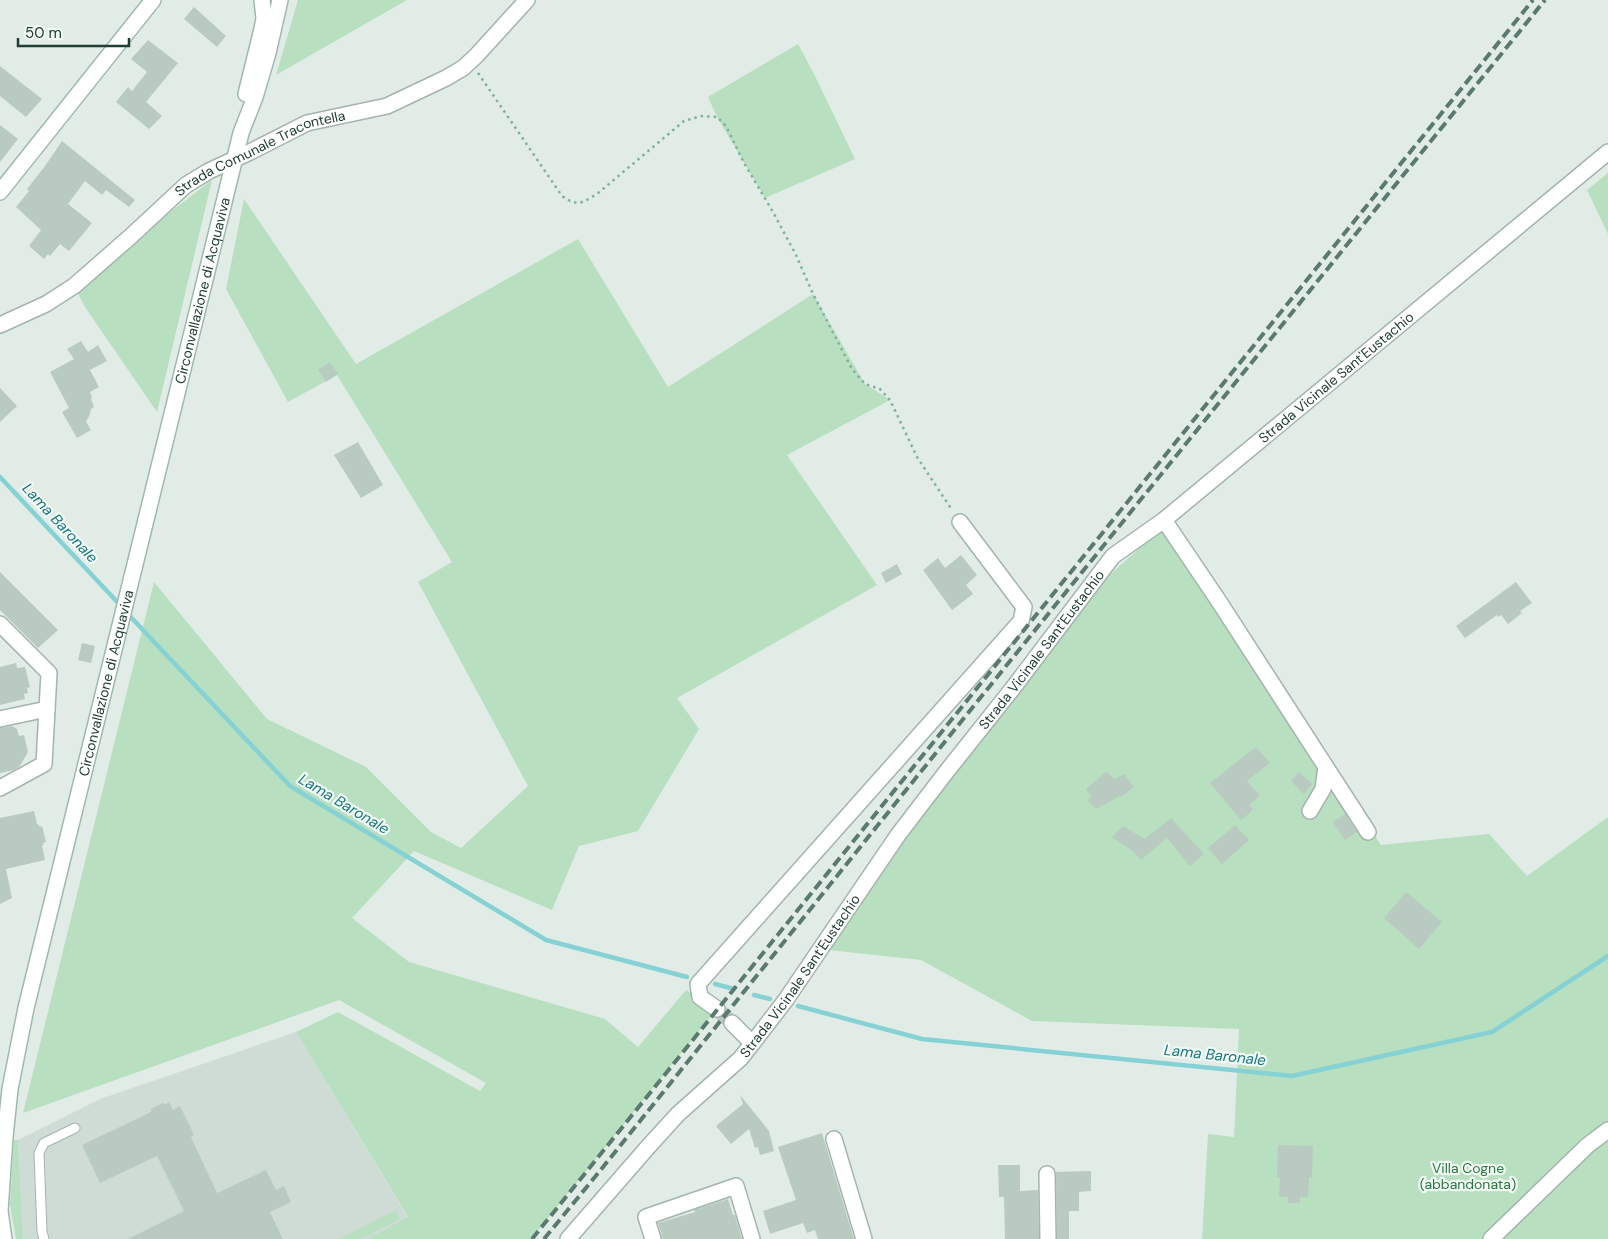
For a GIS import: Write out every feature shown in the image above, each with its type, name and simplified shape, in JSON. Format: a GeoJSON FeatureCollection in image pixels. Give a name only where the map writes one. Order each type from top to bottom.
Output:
{"type":"FeatureCollection","features":[{"type":"Feature","properties":{"kind":"street"},"geometry":{"type":"LineString","coordinates":[[0,192],[153,0]]}},
{"type":"Feature","properties":{"kind":"street"},"geometry":{"type":"LineString","coordinates":[[241,133],[243,109],[264,18],[262,0]]}},
{"type":"Feature","properties":{"kind":"street"},"geometry":{"type":"LineString","coordinates":[[241,133],[255,98],[280,0]]}},
{"type":"Feature","properties":{"kind":"street","name":"Strada Comunale Tracontella"},"geometry":{"type":"LineString","coordinates":[[0,325],[46,304],[74,286],[186,185],[209,171],[307,123],[387,106],[463,68],[527,0]]}},
{"type":"Feature","properties":{"kind":"street","name":"Circonvallazione di Acquaviva"},"geometry":{"type":"LineString","coordinates":[[4,1239],[0,1211],[5,1137],[10,1089],[24,1017],[241,133]]}},
{"type":"Feature","properties":{"kind":"street","name":"Strada Vicinale Sant'Eustachio"},"geometry":{"type":"LineString","coordinates":[[568,1239],[678,1114],[741,1058],[785,1002],[898,835],[1113,556],[1164,520],[1608,152]]}},
{"type":"Feature","properties":{"kind":"street"},"geometry":{"type":"LineString","coordinates":[[1164,520],[1368,832]]}},
{"type":"Feature","properties":{"kind":"street"},"geometry":{"type":"LineString","coordinates":[[717,1010],[700,997],[698,984],[1021,621],[1024,607],[960,522]]}},
{"type":"Feature","properties":{"kind":"street"},"geometry":{"type":"LineString","coordinates":[[0,624],[49,673],[44,764],[0,788]]}},
{"type":"Feature","properties":{"kind":"street"},"geometry":{"type":"LineString","coordinates":[[0,719],[47,709]]}},
{"type":"Feature","properties":{"kind":"street"},"geometry":{"type":"LineString","coordinates":[[1310,811],[1323,789],[1326,767]]}},
{"type":"Feature","properties":{"kind":"street"},"geometry":{"type":"LineString","coordinates":[[732,1023],[752,1043]]}},
{"type":"Feature","properties":{"kind":"street"},"geometry":{"type":"LineString","coordinates":[[1491,1239],[1588,1145],[1608,1130]]}},
{"type":"Feature","properties":{"kind":"street"},"geometry":{"type":"LineString","coordinates":[[834,1139],[864,1239]]}},
{"type":"Feature","properties":{"kind":"street"},"geometry":{"type":"LineString","coordinates":[[1047,1174],[1048,1239]]}},
{"type":"Feature","properties":{"kind":"street"},"geometry":{"type":"LineString","coordinates":[[653,1239],[646,1216],[736,1186],[752,1239]]}},
{"type":"Feature","properties":{"kind":"lane"},"geometry":{"type":"LineString","coordinates":[[44,1239],[42,1232],[39,1153],[44,1143],[75,1128]]}},
{"type":"Feature","properties":{"kind":"path"},"geometry":{"type":"LineString","coordinates":[[470,62],[562,196],[572,203],[582,203],[597,194],[684,121],[701,116],[717,117],[726,126],[744,163],[773,212],[852,369],[865,384],[880,389],[890,400],[917,456],[960,522]]}},
{"type":"Feature","properties":{"kind":"shaded area"},"geometry":{"type":"Polygon","coordinates":[[[296,1032],[408,1218],[367,1239],[23,1239],[18,1140],[100,1099],[296,1032]]]}},
{"type":"Feature","properties":{"kind":"green space"},"geometry":{"type":"Polygon","coordinates":[[[298,0],[407,0],[276,75],[298,0]]]}},
{"type":"Feature","properties":{"kind":"green space"},"geometry":{"type":"Polygon","coordinates":[[[798,44],[855,159],[765,198],[717,117],[708,97],[798,44]]]}},
{"type":"Feature","properties":{"kind":"green space"},"geometry":{"type":"Polygon","coordinates":[[[1608,173],[1608,234],[1587,190],[1608,173]]]}},
{"type":"Feature","properties":{"kind":"green space"},"geometry":{"type":"Polygon","coordinates":[[[212,180],[157,412],[85,307],[74,286],[212,180]]]}},
{"type":"Feature","properties":{"kind":"green space"},"geometry":{"type":"Polygon","coordinates":[[[244,199],[356,364],[578,239],[668,387],[813,294],[865,384],[890,400],[787,455],[877,585],[677,698],[699,729],[638,831],[579,846],[552,910],[414,851],[352,918],[409,962],[605,1019],[638,1047],[686,990],[717,1009],[531,1239],[367,1239],[408,1217],[296,1032],[338,1012],[480,1091],[486,1083],[339,1000],[23,1113],[154,582],[267,719],[366,767],[431,832],[461,848],[528,786],[418,582],[452,562],[337,375],[288,402],[226,289],[244,199]]]}},
{"type":"Feature","properties":{"kind":"green space","name":"Villa Cogne (abbandonata)"},"geometry":{"type":"Polygon","coordinates":[[[1165,525],[1381,845],[1489,834],[1527,876],[1608,817],[1608,1239],[1202,1239],[1208,1134],[1234,1137],[1239,1029],[1032,1021],[921,960],[829,950],[870,882],[1096,588],[1165,525]]]}},
{"type":"Feature","properties":{"kind":"green space"},"geometry":{"type":"Polygon","coordinates":[[[14,1140],[18,1140],[23,1239],[16,1239],[10,1205],[14,1140]]]}},
{"type":"Feature","properties":{"kind":"green space"},"geometry":{"type":"Polygon","coordinates":[[[396,1210],[400,1219],[361,1239],[339,1239],[396,1210]]]}},
{"type":"Feature","properties":{"kind":"building"},"geometry":{"type":"Polygon","coordinates":[[[194,7],[226,36],[217,47],[184,19],[194,7]]]}},
{"type":"Feature","properties":{"kind":"building"},"geometry":{"type":"Polygon","coordinates":[[[148,40],[178,63],[146,102],[162,116],[149,129],[116,102],[128,87],[132,91],[147,72],[131,59],[148,40]]]}},
{"type":"Feature","properties":{"kind":"building"},"geometry":{"type":"Polygon","coordinates":[[[0,66],[42,99],[26,117],[0,96],[0,66]]]}},
{"type":"Feature","properties":{"kind":"building"},"geometry":{"type":"Polygon","coordinates":[[[0,125],[18,139],[0,162],[0,125]]]}},
{"type":"Feature","properties":{"kind":"building"},"geometry":{"type":"Polygon","coordinates":[[[62,141],[135,200],[129,207],[106,190],[102,195],[85,181],[68,204],[92,223],[69,251],[60,244],[50,256],[48,254],[44,259],[29,246],[41,230],[16,207],[29,191],[27,189],[62,141]]]}},
{"type":"Feature","properties":{"kind":"building"},"geometry":{"type":"Polygon","coordinates":[[[81,341],[88,352],[98,345],[107,361],[90,370],[99,387],[90,392],[94,407],[91,409],[86,422],[91,430],[77,438],[62,412],[69,408],[50,372],[74,359],[67,349],[81,341]]]}},
{"type":"Feature","properties":{"kind":"building"},"geometry":{"type":"Polygon","coordinates":[[[330,362],[338,374],[326,382],[318,370],[330,362]]]}},
{"type":"Feature","properties":{"kind":"building"},"geometry":{"type":"Polygon","coordinates":[[[0,388],[17,406],[0,422],[0,388]]]}},
{"type":"Feature","properties":{"kind":"building"},"geometry":{"type":"Polygon","coordinates":[[[358,442],[383,485],[361,498],[334,455],[358,442]]]}},
{"type":"Feature","properties":{"kind":"building"},"geometry":{"type":"Polygon","coordinates":[[[961,555],[977,575],[966,585],[973,594],[952,610],[923,570],[938,558],[945,568],[961,555]]]}},
{"type":"Feature","properties":{"kind":"building"},"geometry":{"type":"Polygon","coordinates":[[[897,564],[902,574],[886,583],[881,573],[897,564]]]}},
{"type":"Feature","properties":{"kind":"building"},"geometry":{"type":"Polygon","coordinates":[[[0,572],[58,630],[38,648],[0,610],[0,572]]]}},
{"type":"Feature","properties":{"kind":"building"},"geometry":{"type":"Polygon","coordinates":[[[1516,582],[1532,603],[1520,611],[1522,613],[1508,624],[1501,615],[1498,617],[1497,615],[1465,638],[1456,626],[1516,582]]]}},
{"type":"Feature","properties":{"kind":"building"},"geometry":{"type":"Polygon","coordinates":[[[82,643],[95,646],[91,663],[78,660],[82,643]]]}},
{"type":"Feature","properties":{"kind":"building"},"geometry":{"type":"Polygon","coordinates":[[[16,663],[17,668],[25,667],[30,687],[27,688],[28,693],[24,694],[25,699],[0,705],[0,667],[16,663]]]}},
{"type":"Feature","properties":{"kind":"building"},"geometry":{"type":"Polygon","coordinates":[[[12,726],[17,729],[19,736],[24,735],[28,752],[20,766],[14,770],[0,773],[0,728],[12,726]]]}},
{"type":"Feature","properties":{"kind":"building"},"geometry":{"type":"Polygon","coordinates":[[[1256,747],[1270,763],[1247,781],[1260,796],[1249,805],[1253,810],[1241,820],[1210,783],[1256,747]]]}},
{"type":"Feature","properties":{"kind":"building"},"geometry":{"type":"Polygon","coordinates":[[[1106,772],[1115,779],[1124,774],[1134,787],[1121,797],[1096,809],[1087,800],[1092,797],[1086,789],[1106,772]]]}},
{"type":"Feature","properties":{"kind":"building"},"geometry":{"type":"Polygon","coordinates":[[[1299,772],[1312,784],[1304,794],[1291,781],[1299,772]]]}},
{"type":"Feature","properties":{"kind":"building"},"geometry":{"type":"Polygon","coordinates":[[[34,811],[37,824],[40,827],[42,826],[46,842],[42,845],[45,860],[6,869],[12,898],[0,904],[0,818],[34,811]]]}},
{"type":"Feature","properties":{"kind":"building"},"geometry":{"type":"Polygon","coordinates":[[[1345,814],[1357,832],[1345,840],[1333,822],[1345,814]]]}},
{"type":"Feature","properties":{"kind":"building"},"geometry":{"type":"Polygon","coordinates":[[[1171,818],[1204,854],[1190,866],[1167,838],[1141,860],[1133,851],[1112,837],[1123,826],[1145,839],[1171,818]]]}},
{"type":"Feature","properties":{"kind":"building"},"geometry":{"type":"Polygon","coordinates":[[[1235,825],[1249,840],[1222,864],[1208,848],[1235,825]]]}},
{"type":"Feature","properties":{"kind":"building"},"geometry":{"type":"Polygon","coordinates":[[[1406,892],[1442,922],[1419,949],[1384,918],[1406,892]]]}},
{"type":"Feature","properties":{"kind":"building"},"geometry":{"type":"Polygon","coordinates":[[[740,1095],[769,1131],[774,1151],[760,1155],[758,1147],[755,1148],[749,1129],[731,1144],[716,1126],[743,1104],[740,1095]]]}},
{"type":"Feature","properties":{"kind":"building"},"geometry":{"type":"Polygon","coordinates":[[[169,1102],[173,1110],[180,1106],[194,1135],[191,1137],[217,1193],[266,1170],[276,1190],[284,1186],[291,1202],[270,1212],[283,1239],[128,1239],[184,1211],[157,1156],[100,1183],[82,1145],[147,1114],[152,1111],[150,1109],[169,1102]]]}},
{"type":"Feature","properties":{"kind":"building"},"geometry":{"type":"Polygon","coordinates":[[[822,1133],[854,1239],[818,1239],[815,1230],[807,1233],[803,1223],[770,1234],[763,1211],[796,1200],[778,1147],[822,1133]]]}},
{"type":"Feature","properties":{"kind":"building"},"geometry":{"type":"Polygon","coordinates":[[[1278,1145],[1313,1146],[1312,1177],[1309,1177],[1308,1197],[1300,1197],[1300,1203],[1288,1203],[1288,1197],[1279,1197],[1280,1177],[1277,1177],[1278,1145]]]}},
{"type":"Feature","properties":{"kind":"building"},"geometry":{"type":"Polygon","coordinates":[[[998,1165],[1020,1165],[1020,1191],[1038,1190],[1039,1239],[1005,1239],[1004,1197],[999,1197],[998,1165]]]}},
{"type":"Feature","properties":{"kind":"building"},"geometry":{"type":"Polygon","coordinates":[[[1091,1171],[1091,1191],[1079,1192],[1079,1211],[1069,1211],[1069,1239],[1057,1239],[1056,1172],[1091,1171]]]}},
{"type":"Feature","properties":{"kind":"building"},"geometry":{"type":"Polygon","coordinates":[[[728,1199],[742,1239],[663,1239],[658,1223],[695,1212],[694,1210],[728,1199]]]}},
{"type":"Feature","properties":{"kind":"waterway","name":"Lama Baronale"},"geometry":{"type":"LineString","coordinates":[[0,477],[121,606]]}},
{"type":"Feature","properties":{"kind":"waterway","name":"Lama Baronale"},"geometry":{"type":"LineString","coordinates":[[126,612],[290,786],[546,940],[687,977]]}},
{"type":"Feature","properties":{"kind":"waterway","name":"Lama Baronale"},"geometry":{"type":"LineString","coordinates":[[798,1006],[922,1039],[1292,1076],[1492,1032],[1608,956]]}},
{"type":"Feature","properties":{"kind":"waterway","name":"Lama Baronale"},"geometry":{"type":"LineString","coordinates":[[715,984],[734,989]]}},
{"type":"Feature","properties":{"kind":"waterway","name":"Lama Baronale"},"geometry":{"type":"LineString","coordinates":[[754,995],[770,999]]}},
{"type":"Feature","properties":{"kind":"tunnel"},"geometry":{"type":"LineString","coordinates":[[717,1009],[732,1023]]}},
{"type":"Feature","properties":{"kind":"railway"},"geometry":{"type":"LineString","coordinates":[[532,1239],[1533,0]]}},
{"type":"Feature","properties":{"kind":"railway"},"geometry":{"type":"LineString","coordinates":[[544,1239],[1545,0]]}}]}
